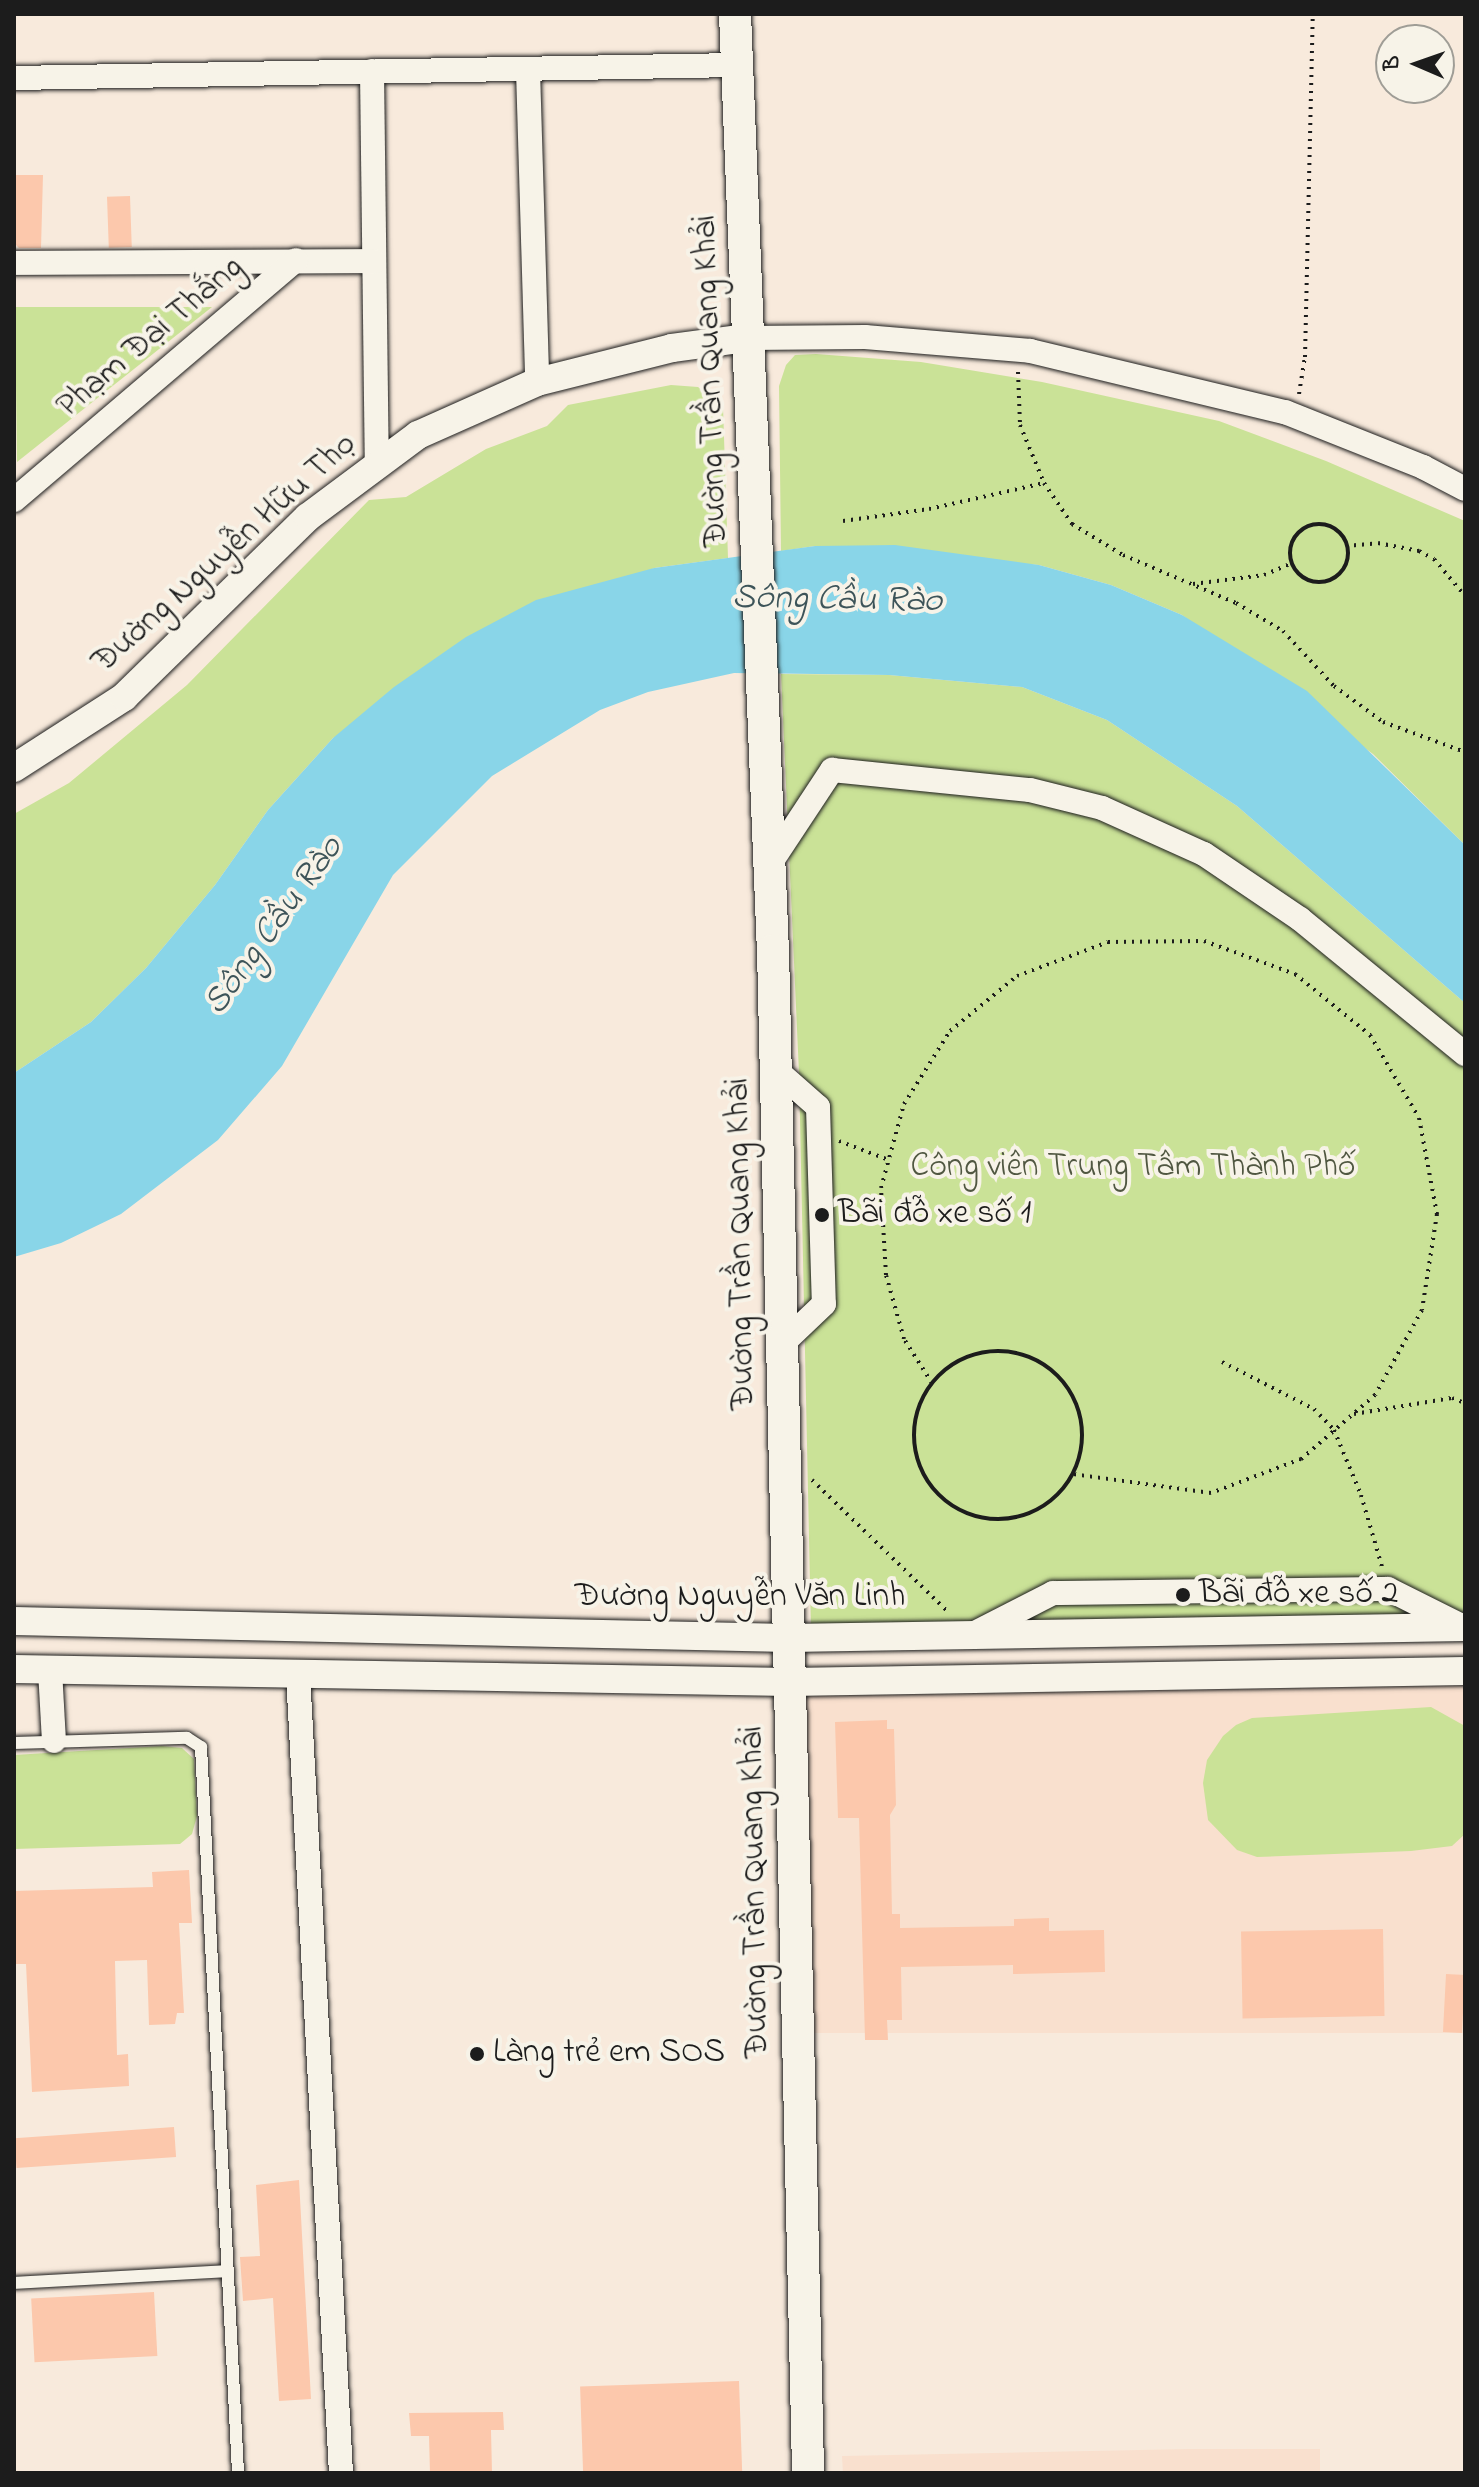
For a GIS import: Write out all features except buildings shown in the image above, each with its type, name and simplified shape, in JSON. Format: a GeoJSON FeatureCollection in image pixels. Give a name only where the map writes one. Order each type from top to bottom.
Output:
{"type":"FeatureCollection","features":[{"type":"Feature","properties":{"kind":"main road","name":"Đường Trần Quang Khải"},"geometry":{"type":"LineString","coordinates":[[735,14],[770,864],[808,2473]]}},
{"type":"Feature","properties":{"kind":"street"},"geometry":{"type":"LineString","coordinates":[[14,78],[738,65]]}},
{"type":"Feature","properties":{"kind":"street"},"geometry":{"type":"LineString","coordinates":[[528,70],[537,382]]}},
{"type":"Feature","properties":{"kind":"street"},"geometry":{"type":"LineString","coordinates":[[372,71],[377,463]]}},
{"type":"Feature","properties":{"kind":"street","name":"Phạm Đại Thắng"},"geometry":{"type":"LineString","coordinates":[[14,500],[296,260]]}},
{"type":"Feature","properties":{"kind":"street"},"geometry":{"type":"LineString","coordinates":[[14,263],[374,261]]}},
{"type":"Feature","properties":{"kind":"street","name":"Đường Nguyễn Hữu Thọ"},"geometry":{"type":"LineString","coordinates":[[14,768],[124,697],[308,517],[418,435],[537,382],[672,348],[747,338],[865,337],[1017,350],[1285,412],[1423,467],[1465,489]]}},
{"type":"Feature","properties":{"kind":"street"},"geometry":{"type":"LineString","coordinates":[[770,864],[832,770],[1030,790],[1102,808],[1204,854],[1300,919],[1465,1054]]}},
{"type":"Feature","properties":{"kind":"street"},"geometry":{"type":"LineString","coordinates":[[776,1070],[818,1107],[824,1304],[782,1344]]}},
{"type":"Feature","properties":{"kind":"street"},"geometry":{"type":"LineString","coordinates":[[971,1635],[1053,1593],[1388,1589],[1465,1627]]}},
{"type":"Feature","properties":{"kind":"street","name":"Đường Nguyễn Văn Linh"},"geometry":{"type":"LineString","coordinates":[[14,1621],[789,1638],[1465,1627]]}},
{"type":"Feature","properties":{"kind":"street"},"geometry":{"type":"LineString","coordinates":[[14,1669],[789,1682],[1465,1671]]}},
{"type":"Feature","properties":{"kind":"street"},"geometry":{"type":"LineString","coordinates":[[50,1670],[54,1741]]}},
{"type":"Feature","properties":{"kind":"street"},"geometry":{"type":"LineString","coordinates":[[298,1674],[341,2473]]}},
{"type":"Feature","properties":{"kind":"lane"},"geometry":{"type":"LineString","coordinates":[[14,1743],[187,1738],[201,1747],[238,2473]]}},
{"type":"Feature","properties":{"kind":"lane"},"geometry":{"type":"LineString","coordinates":[[14,2283],[228,2271]]}},
{"type":"Feature","properties":{"kind":"path"},"geometry":{"type":"LineString","coordinates":[[1285,412],[1303,383],[1313,14]]}},
{"type":"Feature","properties":{"kind":"path"},"geometry":{"type":"LineString","coordinates":[[1017,350],[1020,425],[1044,483],[1072,524],[1123,555],[1236,603],[1283,631],[1334,686],[1383,722],[1465,752]]}},
{"type":"Feature","properties":{"kind":"path"},"geometry":{"type":"LineString","coordinates":[[843,521],[929,509],[1044,483]]}},
{"type":"Feature","properties":{"kind":"path"},"geometry":{"type":"LineString","coordinates":[[1326,525],[1335,529],[1346,546],[1342,570],[1328,581],[1310,581],[1295,570],[1292,563],[1292,541],[1306,527],[1326,525]]}},
{"type":"Feature","properties":{"kind":"path"},"geometry":{"type":"LineString","coordinates":[[1346,546],[1378,543],[1419,551],[1434,559],[1465,596]]}},
{"type":"Feature","properties":{"kind":"path"},"geometry":{"type":"LineString","coordinates":[[1193,584],[1264,575],[1292,563]]}},
{"type":"Feature","properties":{"kind":"path"},"geometry":{"type":"LineString","coordinates":[[932,1383],[904,1339],[886,1275],[881,1188],[904,1104],[950,1031],[1017,976],[1108,942],[1204,941],[1295,974],[1370,1035],[1419,1118],[1437,1214],[1422,1310],[1375,1395],[1301,1459],[1211,1493],[1073,1474]]}},
{"type":"Feature","properties":{"kind":"path"},"geometry":{"type":"LineString","coordinates":[[819,1133],[889,1160]]}},
{"type":"Feature","properties":{"kind":"path"},"geometry":{"type":"LineString","coordinates":[[1001,1351],[1027,1356],[1050,1369],[1069,1391],[1080,1417],[1081,1446],[1073,1474],[1056,1497],[1031,1513],[1003,1520],[974,1517],[949,1504],[929,1483],[915,1446],[919,1407],[932,1383],[951,1365],[975,1354],[1001,1351]]}},
{"type":"Feature","properties":{"kind":"path"},"geometry":{"type":"LineString","coordinates":[[1222,1362],[1314,1409],[1334,1430],[1361,1495],[1388,1589]]}},
{"type":"Feature","properties":{"kind":"path"},"geometry":{"type":"LineString","coordinates":[[1352,1415],[1452,1398],[1465,1403]]}},
{"type":"Feature","properties":{"kind":"path"},"geometry":{"type":"LineString","coordinates":[[784,1453],[971,1635]]}},
{"type":"Feature","properties":{"kind":"shaded area"},"geometry":{"type":"Polygon","coordinates":[[[799,1683],[1465,1683],[1465,2033],[799,2033],[799,1683]]]}},
{"type":"Feature","properties":{"kind":"shaded area"},"geometry":{"type":"Polygon","coordinates":[[[1320,2449],[1320,2473],[843,2473],[842,2456],[1320,2449]]]}},
{"type":"Feature","properties":{"kind":"green space"},"geometry":{"type":"Polygon","coordinates":[[[15,307],[212,307],[17,462],[15,307]]]}},
{"type":"Feature","properties":{"kind":"green space"},"geometry":{"type":"Polygon","coordinates":[[[795,355],[921,362],[1042,382],[1219,421],[1326,461],[1465,521],[1465,845],[1373,754],[1182,615],[1111,585],[1039,565],[815,546],[781,551],[779,386],[786,365],[795,355]]]}},
{"type":"Feature","properties":{"kind":"green space"},"geometry":{"type":"Polygon","coordinates":[[[671,385],[698,387],[723,407],[728,558],[654,568],[333,738],[268,810],[215,885],[146,968],[91,1022],[14,1073],[14,814],[69,783],[187,685],[369,500],[406,497],[486,449],[547,426],[568,405],[671,385]]]}},
{"type":"Feature","properties":{"kind":"green space","name":"Công viên Trung Tâm Thành Phố"},"geometry":{"type":"Polygon","coordinates":[[[781,674],[889,675],[1022,687],[1107,720],[1237,806],[1465,1003],[1465,1624],[811,1630],[799,1073],[781,674]]]}},
{"type":"Feature","properties":{"kind":"green space"},"geometry":{"type":"Polygon","coordinates":[[[1431,1707],[1465,1726],[1465,1834],[1452,1846],[1411,1851],[1257,1857],[1237,1850],[1208,1820],[1203,1783],[1207,1760],[1223,1736],[1236,1725],[1252,1718],[1431,1707]]]}},
{"type":"Feature","properties":{"kind":"green space"},"geometry":{"type":"Polygon","coordinates":[[[162,1746],[182,1748],[194,1759],[197,1816],[192,1834],[180,1844],[14,1849],[14,1755],[162,1746]]]}},
{"type":"Feature","properties":{"kind":"water","name":"Sông Cầu Rào"},"geometry":{"type":"Polygon","coordinates":[[[895,545],[1039,565],[1111,585],[1182,615],[1307,691],[1465,845],[1465,1003],[1237,806],[1107,720],[1022,687],[889,675],[734,673],[648,692],[600,710],[492,776],[393,875],[282,1066],[218,1140],[121,1214],[61,1243],[14,1257],[14,1073],[91,1022],[146,968],[215,885],[268,810],[333,738],[394,687],[466,637],[536,600],[654,568],[815,546],[895,545]]]}},
{"type":"Feature","properties":{"kind":"place","name":"Bãi đỗ xe số 1"},"geometry":{"type":"Point","coordinates":[822,1215]}},
{"type":"Feature","properties":{"kind":"place","name":"Bãi đỗ xe số 2"},"geometry":{"type":"Point","coordinates":[1183,1595]}},
{"type":"Feature","properties":{"kind":"place","name":"Làng trẻ em SOS"},"geometry":{"type":"Point","coordinates":[477,2054]}}]}
